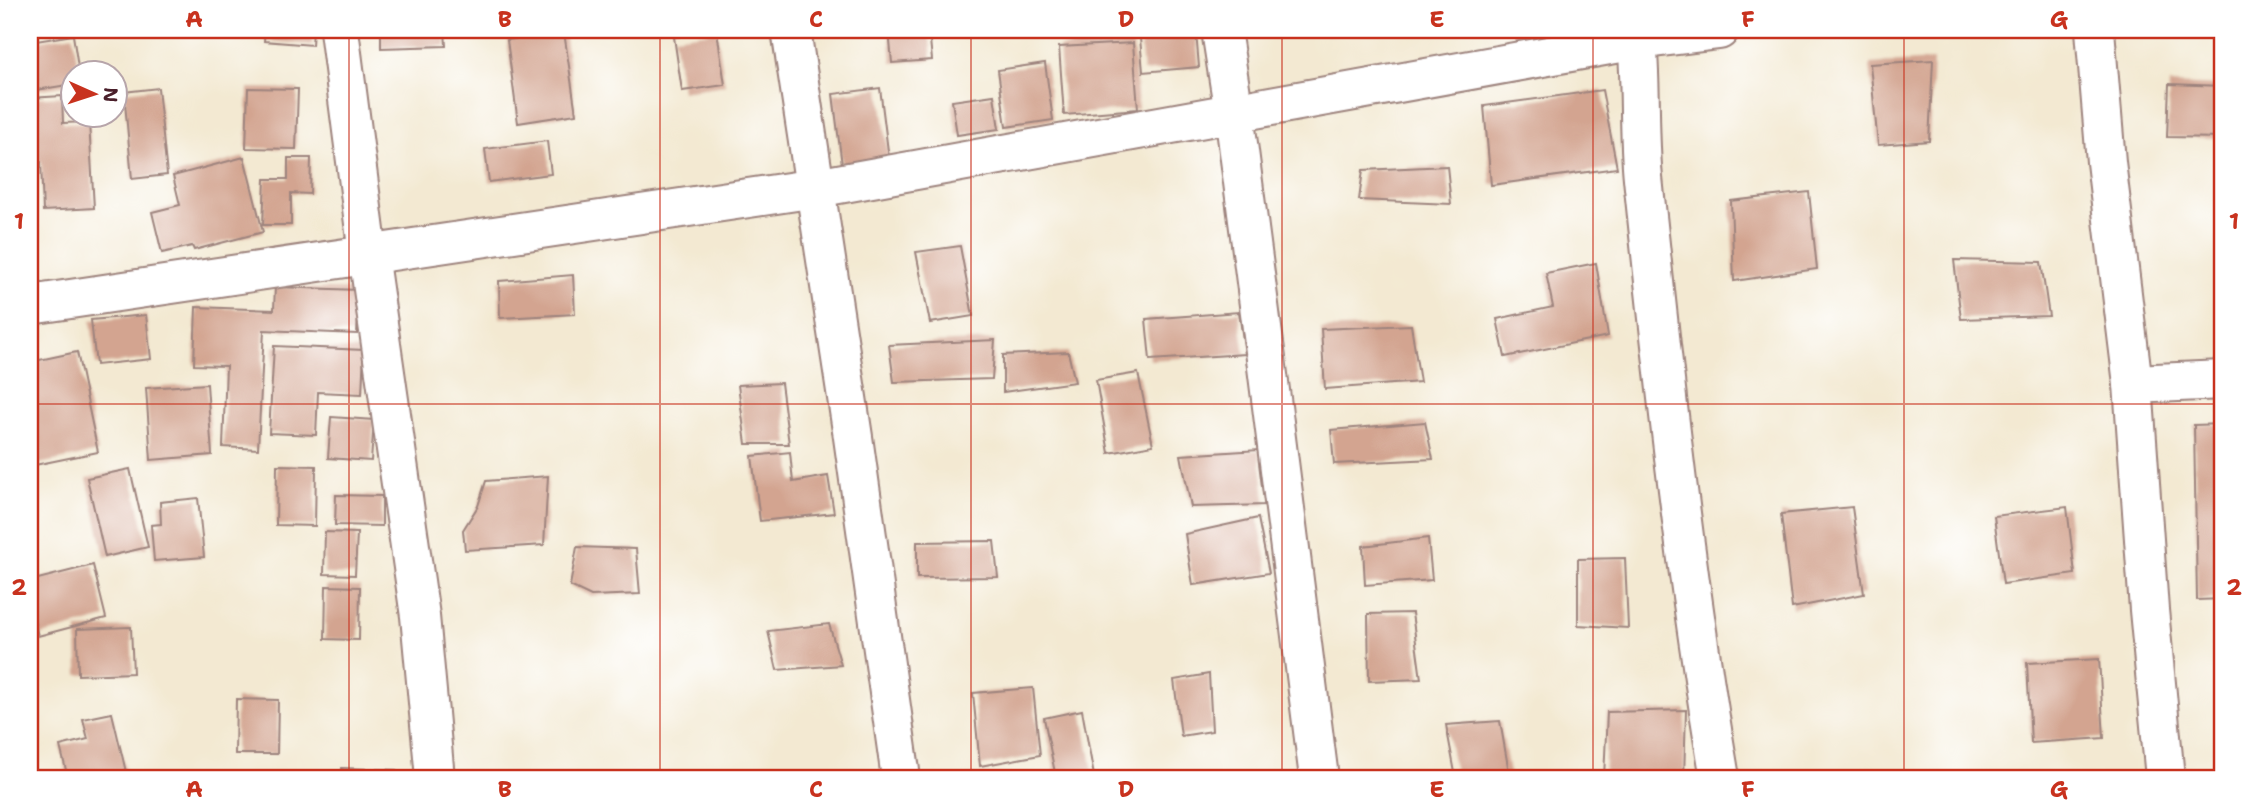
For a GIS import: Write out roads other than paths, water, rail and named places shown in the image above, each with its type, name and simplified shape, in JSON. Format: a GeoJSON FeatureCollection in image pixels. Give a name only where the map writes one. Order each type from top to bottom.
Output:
{"type":"FeatureCollection","features":[{"type":"Feature","properties":{"kind":"street"},"geometry":{"type":"LineString","coordinates":[[340,30],[368,254],[420,617],[436,778]]}},
{"type":"Feature","properties":{"kind":"street"},"geometry":{"type":"LineString","coordinates":[[792,30],[901,778]]}},
{"type":"Feature","properties":{"kind":"street"},"geometry":{"type":"LineString","coordinates":[[1221,30],[1234,113],[1319,778]]}},
{"type":"Feature","properties":{"kind":"street"},"geometry":{"type":"LineString","coordinates":[[30,305],[816,188],[1234,113],[1637,35],[1718,30]]}},
{"type":"Feature","properties":{"kind":"street"},"geometry":{"type":"LineString","coordinates":[[2095,30],[2106,162],[2133,384],[2148,610],[2165,778]]}},
{"type":"Feature","properties":{"kind":"street"},"geometry":{"type":"LineString","coordinates":[[1637,35],[1643,173],[1665,388],[1697,643],[1720,778]]}},
{"type":"Feature","properties":{"kind":"street"},"geometry":{"type":"LineString","coordinates":[[2133,384],[2223,380]]}}]}
